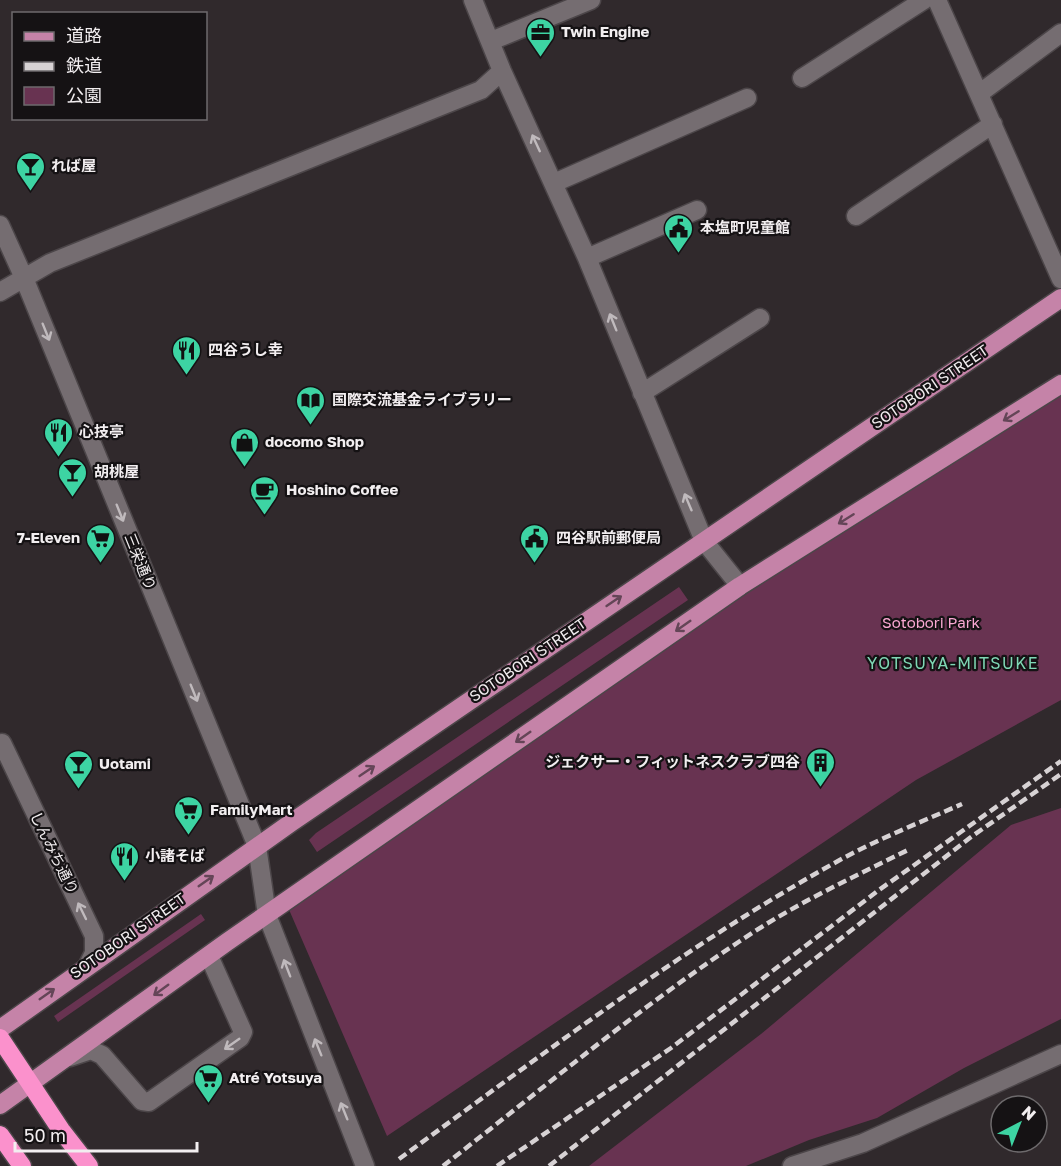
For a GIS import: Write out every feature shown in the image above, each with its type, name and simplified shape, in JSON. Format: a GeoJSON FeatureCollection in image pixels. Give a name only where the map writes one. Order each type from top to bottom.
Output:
{"type":"FeatureCollection","features":[{"type":"Feature","properties":{"kind":"highway"},"geometry":{"type":"LineString","coordinates":[[0,1038],[29,1085],[89,1166]]}},
{"type":"Feature","properties":{"kind":"highway"},"geometry":{"type":"LineString","coordinates":[[0,1135],[22,1166]]}},
{"type":"Feature","properties":{"kind":"main road","name":"SOTOBORI STREET"},"geometry":{"type":"LineString","coordinates":[[0,1029],[257,846],[1061,298]]}},
{"type":"Feature","properties":{"kind":"main road"},"geometry":{"type":"LineString","coordinates":[[0,1105],[267,915],[740,586],[1061,384]]}},
{"type":"Feature","properties":{"kind":"street"},"geometry":{"type":"LineString","coordinates":[[473,0],[502,71],[588,258],[704,541],[740,586]]}},
{"type":"Feature","properties":{"kind":"street"},"geometry":{"type":"LineString","coordinates":[[491,41],[591,0]]}},
{"type":"Feature","properties":{"kind":"street"},"geometry":{"type":"LineString","coordinates":[[802,78],[924,0]]}},
{"type":"Feature","properties":{"kind":"street"},"geometry":{"type":"LineString","coordinates":[[937,0],[1061,279]]}},
{"type":"Feature","properties":{"kind":"street"},"geometry":{"type":"LineString","coordinates":[[980,93],[1061,33]]}},
{"type":"Feature","properties":{"kind":"street"},"geometry":{"type":"LineString","coordinates":[[0,292],[50,263],[481,90],[502,71]]}},
{"type":"Feature","properties":{"kind":"street"},"geometry":{"type":"LineString","coordinates":[[555,183],[747,98]]}},
{"type":"Feature","properties":{"kind":"street"},"geometry":{"type":"LineString","coordinates":[[856,216],[993,124]]}},
{"type":"Feature","properties":{"kind":"street"},"geometry":{"type":"LineString","coordinates":[[588,258],[697,210]]}},
{"type":"Feature","properties":{"kind":"street","name":"三栄通り"},"geometry":{"type":"LineString","coordinates":[[0,225],[24,278],[257,846],[267,915],[362,1158]]}},
{"type":"Feature","properties":{"kind":"street"},"geometry":{"type":"LineString","coordinates":[[642,393],[760,318]]}},
{"type":"Feature","properties":{"kind":"street","name":"しんみち通り"},"geometry":{"type":"LineString","coordinates":[[0,742],[94,936],[94,953],[88,966]]}},
{"type":"Feature","properties":{"kind":"street"},"geometry":{"type":"LineString","coordinates":[[70,1057],[91,1050],[102,1055],[142,1101],[149,1102],[240,1038],[243,1032],[209,956]]}},
{"type":"Feature","properties":{"kind":"street"},"geometry":{"type":"LineString","coordinates":[[792,1166],[863,1143],[1061,1054]]}},
{"type":"Feature","properties":{"kind":"green space","name":"Sotobori Park"},"geometry":{"type":"Polygon","coordinates":[[[1061,394],[1061,700],[916,780],[387,1136],[287,905],[740,586],[1061,394]]]}},
{"type":"Feature","properties":{"kind":"green space"},"geometry":{"type":"Polygon","coordinates":[[[679,587],[688,600],[317,852],[309,840],[316,833],[679,587]]]}},
{"type":"Feature","properties":{"kind":"green space"},"geometry":{"type":"Polygon","coordinates":[[[1061,808],[1061,1019],[964,1068],[877,1118],[809,1140],[746,1166],[589,1166],[761,1034],[1011,825],[1061,808]]]}},
{"type":"Feature","properties":{"kind":"green space"},"geometry":{"type":"Polygon","coordinates":[[[201,914],[205,920],[58,1022],[54,1016],[201,914]]]}},
{"type":"Feature","properties":{"kind":"railway"},"geometry":{"type":"LineString","coordinates":[[497,1166],[671,1048],[879,890],[1061,761]]}},
{"type":"Feature","properties":{"kind":"railway"},"geometry":{"type":"LineString","coordinates":[[549,1166],[971,837],[1061,774]]}},
{"type":"Feature","properties":{"kind":"railway"},"geometry":{"type":"LineString","coordinates":[[399,1159],[614,1003],[724,929],[853,853],[962,804]]}},
{"type":"Feature","properties":{"kind":"railway"},"geometry":{"type":"LineString","coordinates":[[443,1166],[626,1022],[701,967],[801,904],[908,850]]}},
{"type":"Feature","properties":{"kind":"place","name":"Twin Engine"},"geometry":{"type":"Point","coordinates":[540,58]}},
{"type":"Feature","properties":{"kind":"place","name":"れば屋"},"geometry":{"type":"Point","coordinates":[30,192]}},
{"type":"Feature","properties":{"kind":"place","name":"本塩町児童館"},"geometry":{"type":"Point","coordinates":[679,254]}},
{"type":"Feature","properties":{"kind":"place","name":"四谷うし幸"},"geometry":{"type":"Point","coordinates":[187,376]}},
{"type":"Feature","properties":{"kind":"place","name":"国際交流基金ライブラリー"},"geometry":{"type":"Point","coordinates":[311,426]}},
{"type":"Feature","properties":{"kind":"place","name":"心技亭"},"geometry":{"type":"Point","coordinates":[58,458]}},
{"type":"Feature","properties":{"kind":"place","name":"docomo Shop"},"geometry":{"type":"Point","coordinates":[244,468]}},
{"type":"Feature","properties":{"kind":"place","name":"胡桃屋"},"geometry":{"type":"Point","coordinates":[73,498]}},
{"type":"Feature","properties":{"kind":"place","name":"Hoshino Coffee"},"geometry":{"type":"Point","coordinates":[265,516]}},
{"type":"Feature","properties":{"kind":"place","name":"7-Eleven"},"geometry":{"type":"Point","coordinates":[101,564]}},
{"type":"Feature","properties":{"kind":"place","name":"四谷駅前郵便局"},"geometry":{"type":"Point","coordinates":[535,564]}},
{"type":"Feature","properties":{"kind":"place","name":"ジェクサー・フィットネスクラブ四谷"},"geometry":{"type":"Point","coordinates":[821,788]}},
{"type":"Feature","properties":{"kind":"place","name":"Uotami"},"geometry":{"type":"Point","coordinates":[78,790]}},
{"type":"Feature","properties":{"kind":"place","name":"FamilyMart"},"geometry":{"type":"Point","coordinates":[189,836]}},
{"type":"Feature","properties":{"kind":"place","name":"小諸そば"},"geometry":{"type":"Point","coordinates":[124,882]}},
{"type":"Feature","properties":{"kind":"place","name":"Atré Yotsuya"},"geometry":{"type":"Point","coordinates":[208,1104]}},
{"type":"Feature","properties":{"kind":"district","name":"YOTSUYA-MITSUKE"},"geometry":{"type":"Point","coordinates":[953,663]}}]}
